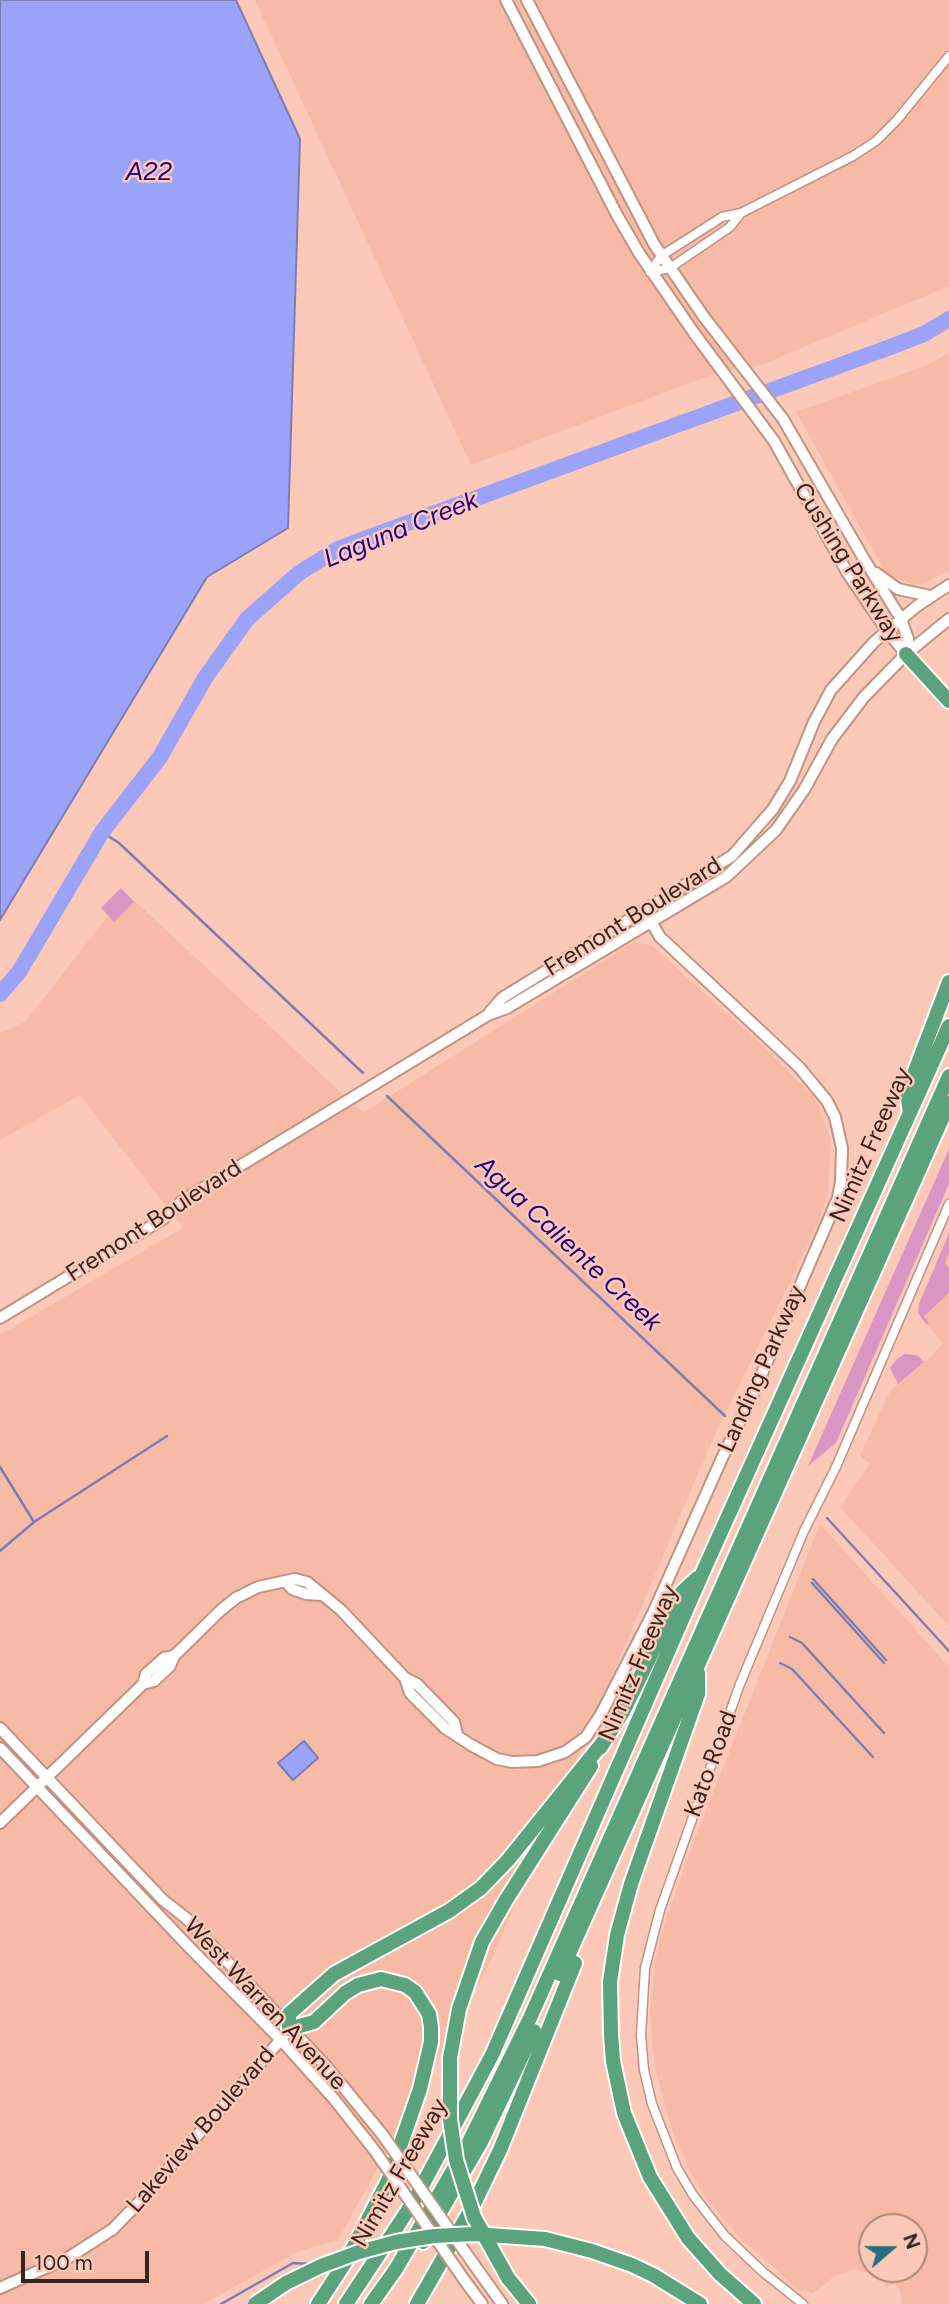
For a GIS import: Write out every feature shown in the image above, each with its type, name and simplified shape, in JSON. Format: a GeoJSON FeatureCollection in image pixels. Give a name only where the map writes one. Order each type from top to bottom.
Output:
{"type":"FeatureCollection","features":[{"type":"Feature","properties":{"kind":"highway"},"geometry":{"type":"LineString","coordinates":[[906,654],[949,701]]}},
{"type":"Feature","properties":{"kind":"highway"},"geometry":{"type":"LineString","coordinates":[[910,1113],[907,1092],[949,982]]}},
{"type":"Feature","properties":{"kind":"highway","name":"Nimitz Freeway"},"geometry":{"type":"LineString","coordinates":[[346,2304],[414,2201],[481,2078],[580,1858],[702,1574],[949,1026]]}},
{"type":"Feature","properties":{"kind":"highway"},"geometry":{"type":"LineString","coordinates":[[371,2304],[396,2269],[466,2148],[530,2018],[949,1076]]}},
{"type":"Feature","properties":{"kind":"highway"},"geometry":{"type":"LineString","coordinates":[[382,2304],[439,2217],[481,2142],[585,1919],[949,1103]]}},
{"type":"Feature","properties":{"kind":"highway"},"geometry":{"type":"LineString","coordinates":[[529,2304],[508,2278],[474,2217],[456,2160],[449,2110],[450,2058],[459,2008],[482,1942],[623,1712],[682,1592],[702,1574]]}},
{"type":"Feature","properties":{"kind":"highway"},"geometry":{"type":"LineString","coordinates":[[698,1665],[698,1694],[631,1884],[617,1935],[610,1982],[613,2061],[624,2113],[650,2177],[688,2238],[720,2274],[754,2304]]}},
{"type":"Feature","properties":{"kind":"highway"},"geometry":{"type":"LineString","coordinates":[[285,2034],[289,2014],[334,1974],[449,1911],[488,1881],[604,1741]]}},
{"type":"Feature","properties":{"kind":"highway"},"geometry":{"type":"LineString","coordinates":[[416,2304],[463,2224],[500,2150],[580,1951],[585,1919]]}},
{"type":"Feature","properties":{"kind":"highway"},"geometry":{"type":"LineString","coordinates":[[285,2034],[314,2022],[345,1993],[358,1985],[381,1979],[405,1985],[415,1992],[429,2014],[432,2027],[420,2089],[392,2171],[378,2204],[348,2258],[318,2304]]}},
{"type":"Feature","properties":{"kind":"highway"},"geometry":{"type":"LineString","coordinates":[[255,2304],[286,2283],[359,2252],[434,2236],[474,2234],[545,2239],[592,2250],[653,2275],[700,2304]]}},
{"type":"Feature","properties":{"kind":"main road","name":"Cushing Parkway"},"geometry":{"type":"LineString","coordinates":[[506,0],[617,215],[650,272],[774,441],[833,549],[887,631],[906,654]]}},
{"type":"Feature","properties":{"kind":"main road","name":"Cushing Parkway"},"geometry":{"type":"LineString","coordinates":[[527,0],[661,256],[776,410],[901,619],[908,639],[906,654]]}},
{"type":"Feature","properties":{"kind":"main road"},"geometry":{"type":"LineString","coordinates":[[864,559],[889,584],[906,592],[930,596]]}},
{"type":"Feature","properties":{"kind":"main road","name":"Fremont Boulevard"},"geometry":{"type":"LineString","coordinates":[[488,1015],[502,998],[732,856],[780,797],[831,690],[887,631],[949,584]]}},
{"type":"Feature","properties":{"kind":"main road","name":"Fremont Boulevard"},"geometry":{"type":"LineString","coordinates":[[0,1318],[163,1219],[182,1201],[488,1015],[507,1009],[726,877],[776,831],[847,717],[906,654],[949,619]]}},
{"type":"Feature","properties":{"kind":"main road"},"geometry":{"type":"LineString","coordinates":[[804,750],[804,763],[799,776],[804,790]]}},
{"type":"Feature","properties":{"kind":"main road"},"geometry":{"type":"LineString","coordinates":[[776,831],[774,822],[782,803],[780,797]]}},
{"type":"Feature","properties":{"kind":"main road","name":"Landing Parkway"},"geometry":{"type":"LineString","coordinates":[[0,1823],[143,1684],[154,1681],[170,1666],[174,1656],[221,1609],[258,1587],[286,1582],[292,1589],[321,1595],[341,1610],[405,1678],[410,1693],[445,1728],[497,1759],[526,1763],[538,1761],[565,1752],[594,1727],[653,1613],[754,1392],[838,1198],[843,1165],[835,1117],[827,1101],[799,1067],[660,937],[645,911]]}},
{"type":"Feature","properties":{"kind":"main road","name":"West Warren Avenue"},"geometry":{"type":"LineString","coordinates":[[0,1728],[163,1900],[186,1918],[285,2034],[374,2151],[482,2304]]}},
{"type":"Feature","properties":{"kind":"main road","name":"West Warren Avenue"},"geometry":{"type":"LineString","coordinates":[[0,1748],[189,1947],[339,2080],[382,2134],[502,2304]]}},
{"type":"Feature","properties":{"kind":"main road","name":"Lakeview Boulevard"},"geometry":{"type":"LineString","coordinates":[[0,2288],[68,2258],[113,2229],[285,2034]]}},
{"type":"Feature","properties":{"kind":"street"},"geometry":{"type":"LineString","coordinates":[[650,272],[661,256],[722,217],[741,213],[853,156],[876,141],[949,57]]}},
{"type":"Feature","properties":{"kind":"street"},"geometry":{"type":"LineString","coordinates":[[650,272],[670,268],[730,228],[741,213]]}},
{"type":"Feature","properties":{"kind":"street","name":"Kato Road"},"geometry":{"type":"LineString","coordinates":[[803,2304],[763,2272],[725,2236],[677,2168],[652,2104],[644,2070],[641,2035],[645,1968],[660,1910],[740,1684],[804,1531],[836,1467],[949,1205]]}},
{"type":"Feature","properties":{"kind":"shaded area"},"geometry":{"type":"Polygon","coordinates":[[[255,0],[949,0],[949,286],[761,365],[714,374],[471,465],[255,0]]]}},
{"type":"Feature","properties":{"kind":"shaded area"},"geometry":{"type":"Polygon","coordinates":[[[949,353],[949,570],[925,583],[914,585],[887,575],[796,412],[925,366],[949,353]]]}},
{"type":"Feature","properties":{"kind":"shaded area"},"geometry":{"type":"Polygon","coordinates":[[[121,888],[134,902],[114,922],[101,908],[121,888]]]}},
{"type":"Feature","properties":{"kind":"shaded area"},"geometry":{"type":"Polygon","coordinates":[[[126,893],[363,1113],[634,942],[651,945],[764,1047],[816,1100],[831,1140],[828,1192],[818,1224],[712,1441],[489,1965],[338,2240],[299,2251],[203,2304],[0,2304],[0,1335],[183,1228],[80,1095],[0,1140],[0,1033],[25,1022],[126,893]]]}},
{"type":"Feature","properties":{"kind":"shaded area"},"geometry":{"type":"Polygon","coordinates":[[[949,1149],[949,1184],[836,1443],[808,1466],[949,1149]]]}},
{"type":"Feature","properties":{"kind":"shaded area"},"geometry":{"type":"Polygon","coordinates":[[[949,1233],[949,1253],[945,1263],[949,1268],[949,1293],[924,1316],[929,1323],[926,1324],[918,1313],[919,1304],[949,1233]]]}},
{"type":"Feature","properties":{"kind":"shaded area"},"geometry":{"type":"Polygon","coordinates":[[[949,1248],[949,1626],[840,1507],[870,1464],[860,1455],[890,1391],[934,1354],[943,1343],[921,1317],[949,1248]]]}},
{"type":"Feature","properties":{"kind":"shaded area"},"geometry":{"type":"Polygon","coordinates":[[[904,1354],[917,1355],[924,1362],[898,1384],[890,1368],[904,1354]]]}},
{"type":"Feature","properties":{"kind":"shaded area"},"geometry":{"type":"Polygon","coordinates":[[[820,1524],[949,1667],[949,2304],[902,2304],[900,2291],[895,2283],[928,2283],[928,2213],[858,2213],[858,2270],[836,2275],[813,2293],[800,2291],[740,2237],[709,2202],[692,2174],[672,2130],[655,2067],[650,2012],[661,1935],[694,1841],[820,1524]]]}},
{"type":"Feature","properties":{"kind":"water","name":"A22"},"geometry":{"type":"Polygon","coordinates":[[[0,0],[236,0],[300,139],[288,528],[207,577],[0,920],[0,0]]]}},
{"type":"Feature","properties":{"kind":"water"},"geometry":{"type":"Polygon","coordinates":[[[304,1741],[318,1758],[293,1780],[278,1763],[304,1741]]]}},
{"type":"Feature","properties":{"kind":"waterway","name":"Laguna Creek"},"geometry":{"type":"LineString","coordinates":[[0,994],[19,972],[102,832],[160,757],[205,678],[247,619],[299,573],[336,550],[893,346],[924,334],[949,319]]}},
{"type":"Feature","properties":{"kind":"waterway","name":"Agua Caliente Creek"},"geometry":{"type":"LineString","coordinates":[[102,832],[119,843],[363,1073]]}},
{"type":"Feature","properties":{"kind":"waterway","name":"Agua Caliente Creek"},"geometry":{"type":"LineString","coordinates":[[387,1096],[725,1416]]}},
{"type":"Feature","properties":{"kind":"waterway"},"geometry":{"type":"LineString","coordinates":[[34,1522],[167,1436]]}},
{"type":"Feature","properties":{"kind":"waterway"},"geometry":{"type":"LineString","coordinates":[[0,1467],[34,1522],[0,1551]]}},
{"type":"Feature","properties":{"kind":"waterway","name":"Agua Caliente Creek"},"geometry":{"type":"LineString","coordinates":[[827,1518],[949,1651]]}},
{"type":"Feature","properties":{"kind":"waterway"},"geometry":{"type":"LineString","coordinates":[[813,1579],[886,1660]]}},
{"type":"Feature","properties":{"kind":"waterway"},"geometry":{"type":"LineString","coordinates":[[812,1583],[884,1663]]}},
{"type":"Feature","properties":{"kind":"waterway"},"geometry":{"type":"LineString","coordinates":[[790,1637],[802,1643],[884,1733]]}},
{"type":"Feature","properties":{"kind":"waterway"},"geometry":{"type":"LineString","coordinates":[[780,1663],[792,1669],[873,1757]]}},
{"type":"Feature","properties":{"kind":"waterway"},"geometry":{"type":"LineString","coordinates":[[221,2304],[293,2263],[311,2264]]}}]}
